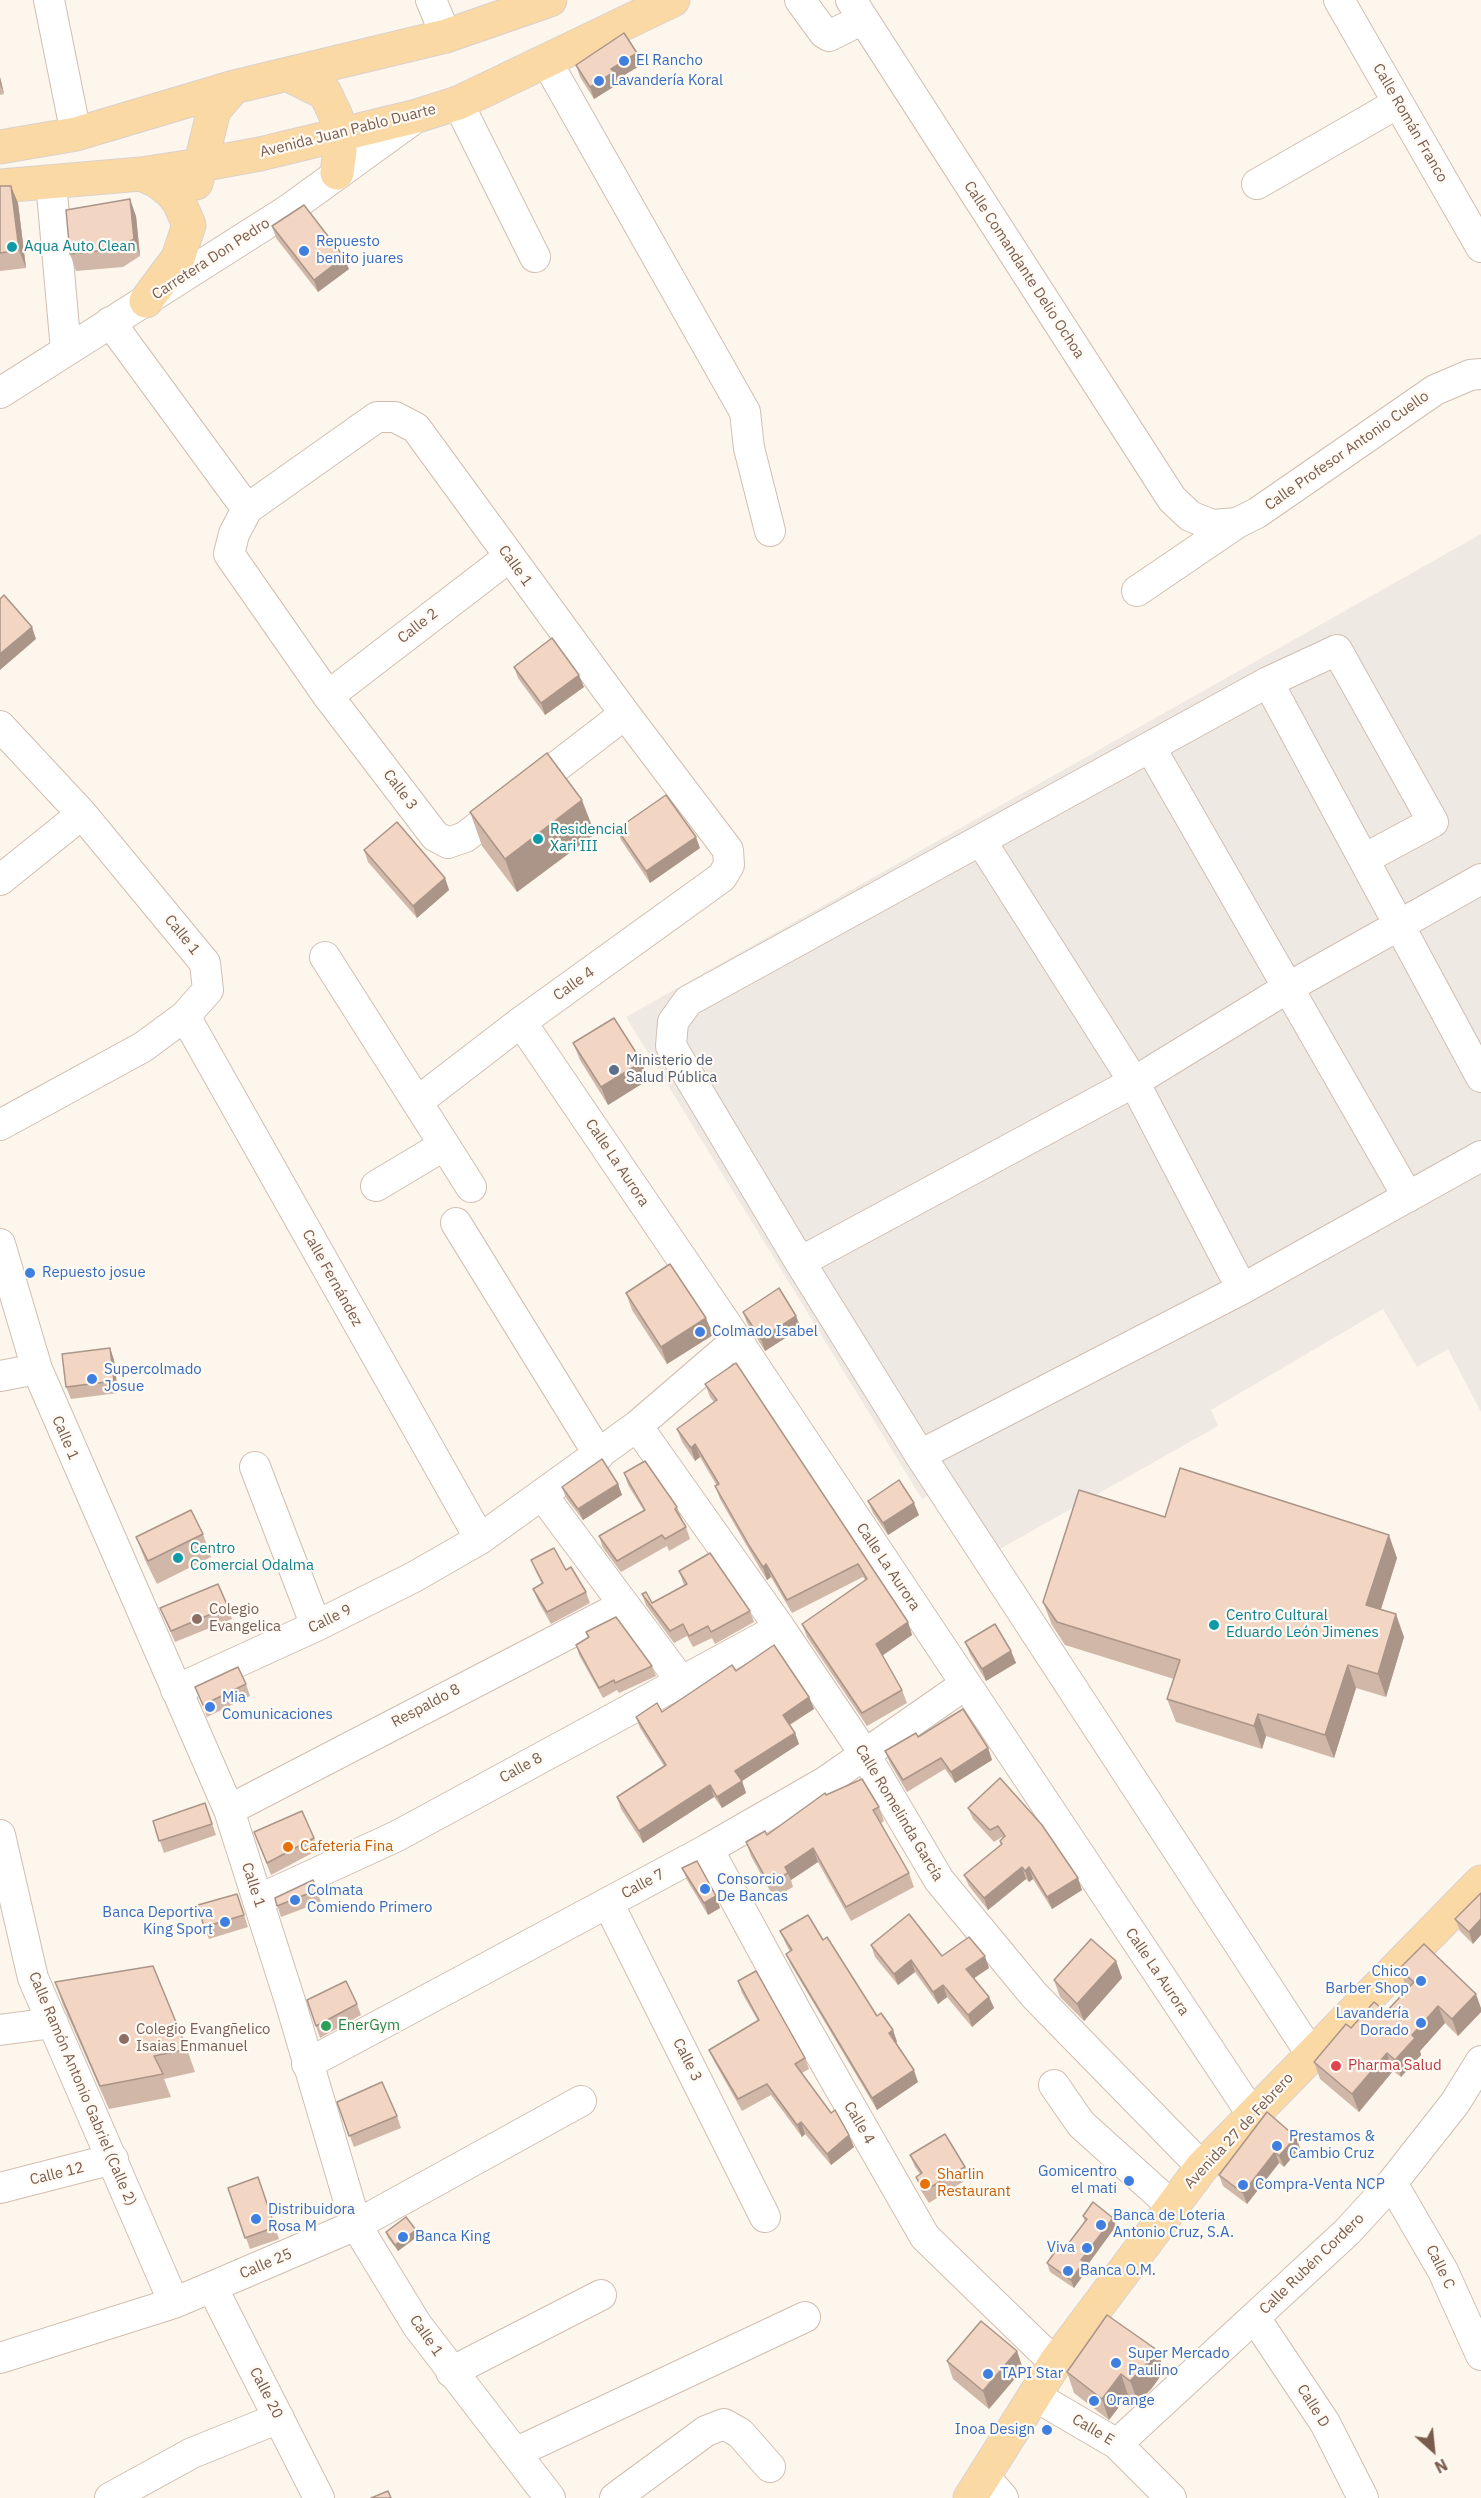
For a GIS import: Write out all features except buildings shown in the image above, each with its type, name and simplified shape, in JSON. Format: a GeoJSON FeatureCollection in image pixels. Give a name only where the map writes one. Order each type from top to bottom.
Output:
{"type":"FeatureCollection","features":[{"type":"Feature","properties":{"kind":"main road","name":"Avenida Juan Pablo Duarte"},"geometry":{"type":"LineString","coordinates":[[0,186],[141,174],[200,165],[260,154],[417,117],[458,103],[673,0]]}},
{"type":"Feature","properties":{"kind":"main road"},"geometry":{"type":"LineString","coordinates":[[0,147],[76,134],[234,87],[446,36],[532,3]]}},
{"type":"Feature","properties":{"kind":"main road"},"geometry":{"type":"LineString","coordinates":[[290,75],[325,93],[336,116],[340,134],[337,173]]}},
{"type":"Feature","properties":{"kind":"main road"},"geometry":{"type":"LineString","coordinates":[[146,301],[178,258],[189,225],[200,165],[214,110],[234,87]]}},
{"type":"Feature","properties":{"kind":"main road"},"geometry":{"type":"LineString","coordinates":[[141,174],[157,181],[171,192],[179,202],[189,225]]}},
{"type":"Feature","properties":{"kind":"main road","name":"Avenida 27 de Febrero"},"geometry":{"type":"LineString","coordinates":[[986,2491],[1035,2396],[1055,2363],[1202,2167],[1481,1882]]}},
{"type":"Feature","properties":{"kind":"street"},"geometry":{"type":"LineString","coordinates":[[48,0],[76,134]]}},
{"type":"Feature","properties":{"kind":"street"},"geometry":{"type":"LineString","coordinates":[[431,0],[446,36]]}},
{"type":"Feature","properties":{"kind":"street"},"geometry":{"type":"LineString","coordinates":[[800,0],[824,33],[829,36],[857,10]]}},
{"type":"Feature","properties":{"kind":"street","name":"Calle Román Franco"},"geometry":{"type":"LineString","coordinates":[[1339,0],[1481,247]]}},
{"type":"Feature","properties":{"kind":"street","name":"Calle Comandante Delio Ochoa"},"geometry":{"type":"LineString","coordinates":[[857,10],[1172,499],[1190,516],[1224,524]]}},
{"type":"Feature","properties":{"kind":"street"},"geometry":{"type":"LineString","coordinates":[[547,62],[745,412],[749,448],[770,531]]}},
{"type":"Feature","properties":{"kind":"street"},"geometry":{"type":"LineString","coordinates":[[458,103],[535,256]]}},
{"type":"Feature","properties":{"kind":"street"},"geometry":{"type":"LineString","coordinates":[[1257,184],[1398,103]]}},
{"type":"Feature","properties":{"kind":"street","name":"Carretera Don Pedro"},"geometry":{"type":"LineString","coordinates":[[0,393],[288,210],[417,117]]}},
{"type":"Feature","properties":{"kind":"street"},"geometry":{"type":"LineString","coordinates":[[51,182],[66,350]]}},
{"type":"Feature","properties":{"kind":"street"},"geometry":{"type":"LineString","coordinates":[[110,322],[247,509]]}},
{"type":"Feature","properties":{"kind":"street","name":"Calle Profesor Antonio Cuello"},"geometry":{"type":"LineString","coordinates":[[1137,591],[1224,524],[1257,513],[1435,390],[1470,375],[1481,374]]}},
{"type":"Feature","properties":{"kind":"street","name":"Calle 1"},"geometry":{"type":"LineString","coordinates":[[229,554],[234,534],[247,509],[376,417],[395,417],[416,428],[508,557],[728,850],[729,865]]}},
{"type":"Feature","properties":{"kind":"street","name":"Calle 3"},"geometry":{"type":"LineString","coordinates":[[229,554],[328,696],[435,836],[448,843],[465,837],[625,714]]}},
{"type":"Feature","properties":{"kind":"street","name":"Calle 2"},"geometry":{"type":"LineString","coordinates":[[328,696],[508,557]]}},
{"type":"Feature","properties":{"kind":"street"},"geometry":{"type":"LineString","coordinates":[[1311,2055],[920,1455],[800,1262],[671,1046],[673,1022],[688,1001],[1268,682],[1337,650],[1432,822],[1364,860]]}},
{"type":"Feature","properties":{"kind":"street"},"geometry":{"type":"LineString","coordinates":[[1268,682],[1481,1077]]}},
{"type":"Feature","properties":{"kind":"street","name":"Calle 1"},"geometry":{"type":"LineString","coordinates":[[0,726],[82,814],[205,963],[208,990],[185,1016],[143,1047],[0,1125]]}},
{"type":"Feature","properties":{"kind":"street"},"geometry":{"type":"LineString","coordinates":[[1150,747],[1408,1197]]}},
{"type":"Feature","properties":{"kind":"street"},"geometry":{"type":"LineString","coordinates":[[0,880],[82,814]]}},
{"type":"Feature","properties":{"kind":"street"},"geometry":{"type":"LineString","coordinates":[[981,840],[1134,1082],[1242,1289]]}},
{"type":"Feature","properties":{"kind":"street","name":"Calle 4"},"geometry":{"type":"LineString","coordinates":[[417,1102],[521,1022],[722,877],[729,865]]}},
{"type":"Feature","properties":{"kind":"street"},"geometry":{"type":"LineString","coordinates":[[800,1262],[1134,1082],[1289,987],[1481,879]]}},
{"type":"Feature","properties":{"kind":"street"},"geometry":{"type":"LineString","coordinates":[[325,957],[471,1187]]}},
{"type":"Feature","properties":{"kind":"street","name":"Calle Fernández"},"geometry":{"type":"LineString","coordinates":[[185,1016],[480,1539]]}},
{"type":"Feature","properties":{"kind":"street","name":"Calle La Aurora"},"geometry":{"type":"LineString","coordinates":[[521,1022],[737,1340],[1252,2114]]}},
{"type":"Feature","properties":{"kind":"street"},"geometry":{"type":"LineString","coordinates":[[376,1186],[443,1146]]}},
{"type":"Feature","properties":{"kind":"street"},"geometry":{"type":"LineString","coordinates":[[920,1455],[1242,1289],[1481,1156]]}},
{"type":"Feature","properties":{"kind":"street"},"geometry":{"type":"LineString","coordinates":[[456,1223],[599,1455]]}},
{"type":"Feature","properties":{"kind":"street","name":"Calle 1"},"geometry":{"type":"LineString","coordinates":[[0,1244],[37,1369],[229,1810],[356,2225],[417,2325],[451,2372],[517,2452],[550,2498]]}},
{"type":"Feature","properties":{"kind":"street"},"geometry":{"type":"LineString","coordinates":[[681,1681],[543,1496],[637,1426],[737,1340]]}},
{"type":"Feature","properties":{"kind":"street"},"geometry":{"type":"LineString","coordinates":[[0,1376],[37,1369]]}},
{"type":"Feature","properties":{"kind":"street","name":"Calle Romelinda García"},"geometry":{"type":"LineString","coordinates":[[637,1426],[780,1628],[864,1753],[934,1872],[954,1899],[1034,1995],[1202,2167]]}},
{"type":"Feature","properties":{"kind":"street"},"geometry":{"type":"LineString","coordinates":[[255,1467],[316,1626]]}},
{"type":"Feature","properties":{"kind":"street","name":"Calle 9"},"geometry":{"type":"LineString","coordinates":[[176,1690],[316,1626],[414,1577],[480,1539],[543,1496]]}},
{"type":"Feature","properties":{"kind":"street","name":"Respaldo 8"},"geometry":{"type":"LineString","coordinates":[[229,1810],[624,1605]]}},
{"type":"Feature","properties":{"kind":"street","name":"Calle 8"},"geometry":{"type":"LineString","coordinates":[[258,1900],[397,1836],[780,1628]]}},
{"type":"Feature","properties":{"kind":"street","name":"Calle 7"},"geometry":{"type":"LineString","coordinates":[[307,2064],[708,1849],[825,1782],[966,1684]]}},
{"type":"Feature","properties":{"kind":"street","name":"Calle Ramón Antonio Gabriel (Calle 2)"},"geometry":{"type":"LineString","coordinates":[[0,1835],[4,1879],[28,1964],[174,2302]]}},
{"type":"Feature","properties":{"kind":"street","name":"Calle 4"},"geometry":{"type":"LineString","coordinates":[[708,1849],[798,2015],[924,2237],[1055,2363]]}},
{"type":"Feature","properties":{"kind":"street","name":"Calle 3"},"geometry":{"type":"LineString","coordinates":[[608,1903],[765,2217]]}},
{"type":"Feature","properties":{"kind":"street"},"geometry":{"type":"LineString","coordinates":[[0,2030],[53,2023]]}},
{"type":"Feature","properties":{"kind":"street","name":"Calle Rubén Cordero"},"geometry":{"type":"LineString","coordinates":[[1118,2444],[1347,2232],[1392,2183],[1455,2103],[1481,2061]]}},
{"type":"Feature","properties":{"kind":"street"},"geometry":{"type":"LineString","coordinates":[[1054,2085],[1080,2124],[1172,2206]]}},
{"type":"Feature","properties":{"kind":"street","name":"Calle 25"},"geometry":{"type":"LineString","coordinates":[[0,2358],[212,2288],[356,2225],[581,2101]]}},
{"type":"Feature","properties":{"kind":"street","name":"Calle 12"},"geometry":{"type":"LineString","coordinates":[[0,2188],[113,2159]]}},
{"type":"Feature","properties":{"kind":"street","name":"Calle C"},"geometry":{"type":"LineString","coordinates":[[1392,2183],[1443,2271],[1481,2355]]}},
{"type":"Feature","properties":{"kind":"street","name":"Calle 20"},"geometry":{"type":"LineString","coordinates":[[212,2288],[319,2498]]}},
{"type":"Feature","properties":{"kind":"street"},"geometry":{"type":"LineString","coordinates":[[451,2372],[601,2295]]}},
{"type":"Feature","properties":{"kind":"street"},"geometry":{"type":"LineString","coordinates":[[517,2452],[805,2317]]}},
{"type":"Feature","properties":{"kind":"street","name":"Calle D"},"geometry":{"type":"LineString","coordinates":[[1255,2318],[1325,2423],[1363,2498]]}},
{"type":"Feature","properties":{"kind":"street","name":"Calle E"},"geometry":{"type":"LineString","coordinates":[[1035,2396],[1118,2444],[1171,2498]]}},
{"type":"Feature","properties":{"kind":"street"},"geometry":{"type":"LineString","coordinates":[[110,2498],[192,2453],[279,2418]]}},
{"type":"Feature","properties":{"kind":"street"},"geometry":{"type":"LineString","coordinates":[[615,2498],[706,2432],[724,2424],[740,2433],[770,2466]]}},
{"type":"Feature","properties":{"kind":"shaded area"},"geometry":{"type":"Polygon","coordinates":[[[1481,534],[1481,1412],[1448,1349],[1417,1367],[1383,1309],[1211,1410],[1218,1426],[991,1554],[950,1484],[922,1499],[626,1017],[1481,534]]]}},
{"type":"Feature","properties":{"kind":"place","name":"El Rancho"},"geometry":{"type":"Point","coordinates":[624,61]}},
{"type":"Feature","properties":{"kind":"place","name":"Lavandería Koral"},"geometry":{"type":"Point","coordinates":[599,81]}},
{"type":"Feature","properties":{"kind":"place","name":"Aqua Auto Clean"},"geometry":{"type":"Point","coordinates":[12,247]}},
{"type":"Feature","properties":{"kind":"place","name":"Repuesto benito juares"},"geometry":{"type":"Point","coordinates":[304,251]}},
{"type":"Feature","properties":{"kind":"place","name":"Residencial Xari III"},"geometry":{"type":"Point","coordinates":[538,839]}},
{"type":"Feature","properties":{"kind":"place","name":"Ministerio de Salud Pública"},"geometry":{"type":"Point","coordinates":[614,1070]}},
{"type":"Feature","properties":{"kind":"place","name":"Repuesto josue"},"geometry":{"type":"Point","coordinates":[30,1273]}},
{"type":"Feature","properties":{"kind":"place","name":"Colmado Isabel"},"geometry":{"type":"Point","coordinates":[700,1332]}},
{"type":"Feature","properties":{"kind":"place","name":"Supercolmado Josue"},"geometry":{"type":"Point","coordinates":[92,1379]}},
{"type":"Feature","properties":{"kind":"place","name":"Centro Comercial Odalma"},"geometry":{"type":"Point","coordinates":[178,1558]}},
{"type":"Feature","properties":{"kind":"place","name":"Colegio Evangelica"},"geometry":{"type":"Point","coordinates":[197,1619]}},
{"type":"Feature","properties":{"kind":"place","name":"Centro Cultural Eduardo León Jimenes"},"geometry":{"type":"Point","coordinates":[1214,1625]}},
{"type":"Feature","properties":{"kind":"place","name":"Mia Comunicaciones"},"geometry":{"type":"Point","coordinates":[210,1707]}},
{"type":"Feature","properties":{"kind":"place","name":"Cafeteria Fina"},"geometry":{"type":"Point","coordinates":[288,1847]}},
{"type":"Feature","properties":{"kind":"place","name":"Consorcio De Bancas"},"geometry":{"type":"Point","coordinates":[705,1889]}},
{"type":"Feature","properties":{"kind":"place","name":"Colmata Comiendo Primero"},"geometry":{"type":"Point","coordinates":[295,1900]}},
{"type":"Feature","properties":{"kind":"place","name":"Banca Deportiva King Sport"},"geometry":{"type":"Point","coordinates":[225,1922]}},
{"type":"Feature","properties":{"kind":"place","name":"Chico Barber Shop"},"geometry":{"type":"Point","coordinates":[1421,1981]}},
{"type":"Feature","properties":{"kind":"place","name":"Lavandería Dorado"},"geometry":{"type":"Point","coordinates":[1421,2023]}},
{"type":"Feature","properties":{"kind":"place","name":"EnerGym"},"geometry":{"type":"Point","coordinates":[326,2026]}},
{"type":"Feature","properties":{"kind":"place","name":"Colegio Evangñelico Isaias Enmanuel"},"geometry":{"type":"Point","coordinates":[124,2039]}},
{"type":"Feature","properties":{"kind":"place","name":"Pharma Salud"},"geometry":{"type":"Point","coordinates":[1336,2066]}},
{"type":"Feature","properties":{"kind":"place","name":"Prestamos & Cambio Cruz"},"geometry":{"type":"Point","coordinates":[1277,2146]}},
{"type":"Feature","properties":{"kind":"place","name":"Gomicentro el mati"},"geometry":{"type":"Point","coordinates":[1129,2181]}},
{"type":"Feature","properties":{"kind":"place","name":"Sharlin Restaurant"},"geometry":{"type":"Point","coordinates":[925,2184]}},
{"type":"Feature","properties":{"kind":"place","name":"Compra-Venta NCP"},"geometry":{"type":"Point","coordinates":[1243,2185]}},
{"type":"Feature","properties":{"kind":"place","name":"Distribuidora Rosa M"},"geometry":{"type":"Point","coordinates":[256,2219]}},
{"type":"Feature","properties":{"kind":"place","name":"Banca de Loteria Antonio Cruz, S.A."},"geometry":{"type":"Point","coordinates":[1101,2225]}},
{"type":"Feature","properties":{"kind":"place","name":"Banca King"},"geometry":{"type":"Point","coordinates":[403,2237]}},
{"type":"Feature","properties":{"kind":"place","name":"Viva"},"geometry":{"type":"Point","coordinates":[1087,2248]}},
{"type":"Feature","properties":{"kind":"place","name":"Banca O.M."},"geometry":{"type":"Point","coordinates":[1068,2271]}},
{"type":"Feature","properties":{"kind":"place","name":"Super Mercado Paulino"},"geometry":{"type":"Point","coordinates":[1116,2363]}},
{"type":"Feature","properties":{"kind":"place","name":"TAPI Star"},"geometry":{"type":"Point","coordinates":[988,2374]}},
{"type":"Feature","properties":{"kind":"place","name":"Orange"},"geometry":{"type":"Point","coordinates":[1094,2401]}},
{"type":"Feature","properties":{"kind":"place","name":"Inoa Design"},"geometry":{"type":"Point","coordinates":[1047,2430]}}]}
